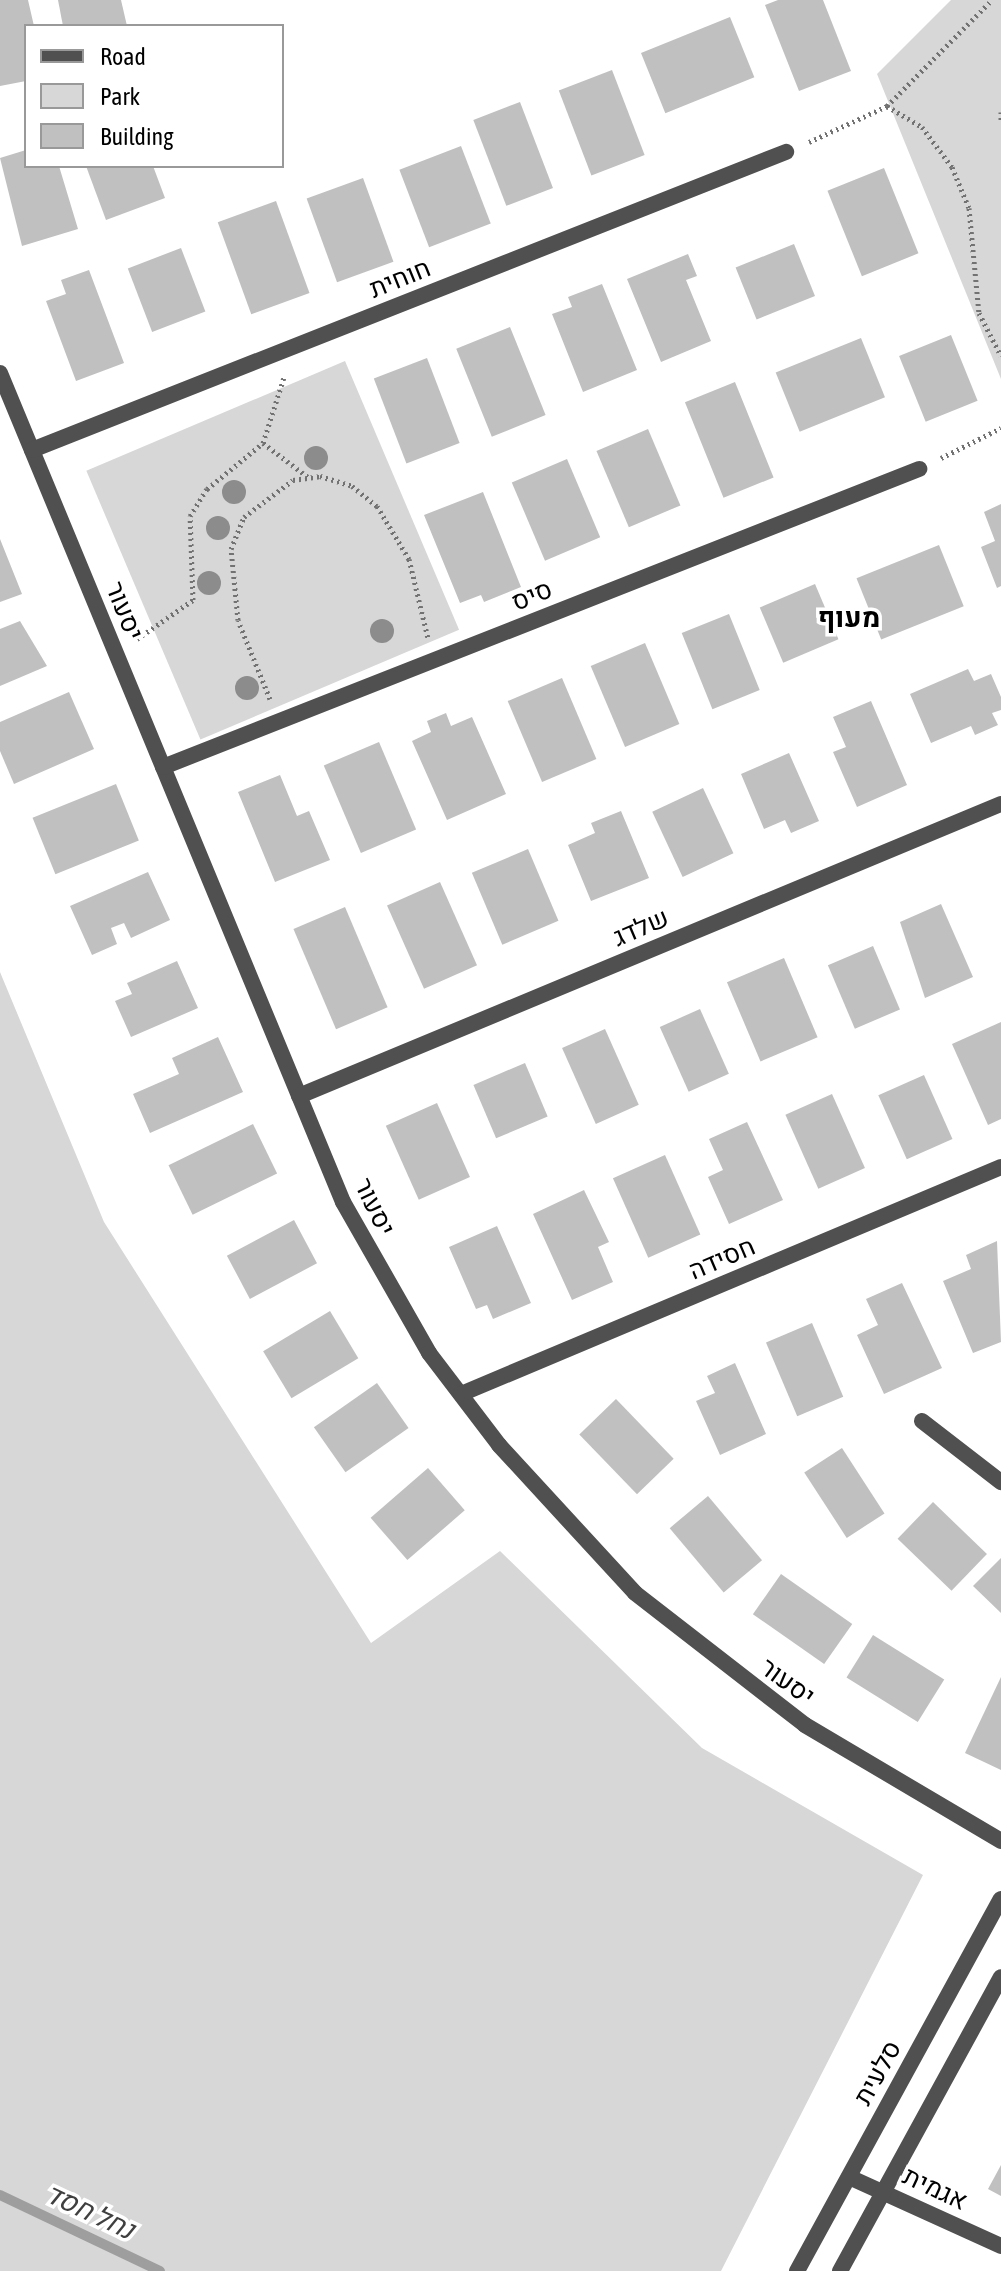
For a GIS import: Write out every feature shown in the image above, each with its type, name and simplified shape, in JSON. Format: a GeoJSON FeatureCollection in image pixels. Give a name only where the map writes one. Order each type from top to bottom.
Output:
{"type":"FeatureCollection","features":[{"type":"Feature","properties":{"kind":"street","name":"חוחית"},"geometry":{"type":"LineString","coordinates":[[32,450],[786,152]]}},
{"type":"Feature","properties":{"kind":"street","name":"יסעור"},"geometry":{"type":"LineString","coordinates":[[0,373],[299,1096],[381,1274],[461,1394],[499,1445],[635,1593],[719,1663],[910,1792],[1001,1841]]}},
{"type":"Feature","properties":{"kind":"street","name":"סיס"},"geometry":{"type":"LineString","coordinates":[[163,767],[919,469]]}},
{"type":"Feature","properties":{"kind":"street","name":"שלדג"},"geometry":{"type":"LineString","coordinates":[[299,1096],[1001,804]]}},
{"type":"Feature","properties":{"kind":"street","name":"חסידה"},"geometry":{"type":"LineString","coordinates":[[461,1394],[1001,1167]]}},
{"type":"Feature","properties":{"kind":"street"},"geometry":{"type":"LineString","coordinates":[[922,1421],[1001,1482]]}},
{"type":"Feature","properties":{"kind":"street","name":"סלעית"},"geometry":{"type":"LineString","coordinates":[[797,2271],[1001,1899]]}},
{"type":"Feature","properties":{"kind":"street"},"geometry":{"type":"LineString","coordinates":[[840,2271],[1001,1977]]}},
{"type":"Feature","properties":{"kind":"street","name":"אגמית"},"geometry":{"type":"LineString","coordinates":[[849,2177],[1001,2246]]}},
{"type":"Feature","properties":{"kind":"path"},"geometry":{"type":"LineString","coordinates":[[786,152],[887,106],[992,0]]}},
{"type":"Feature","properties":{"kind":"path"},"geometry":{"type":"LineString","coordinates":[[887,106],[922,127],[952,167],[969,208],[979,313],[1001,356]]}},
{"type":"Feature","properties":{"kind":"path"},"geometry":{"type":"LineString","coordinates":[[1001,112],[1001,120]]}},
{"type":"Feature","properties":{"kind":"path"},"geometry":{"type":"LineString","coordinates":[[116,653],[193,600],[190,516],[207,489],[263,443],[294,347]]}},
{"type":"Feature","properties":{"kind":"path"},"geometry":{"type":"LineString","coordinates":[[919,469],[1001,428]]}},
{"type":"Feature","properties":{"kind":"path"},"geometry":{"type":"LineString","coordinates":[[263,443],[309,477],[352,486],[398,532],[433,661]]}},
{"type":"Feature","properties":{"kind":"path"},"geometry":{"type":"LineString","coordinates":[[279,722],[238,620],[231,549],[244,517],[265,496],[309,477]]}},
{"type":"Feature","properties":{"kind":"green space"},"geometry":{"type":"Polygon","coordinates":[[[951,0],[1001,0],[1001,379],[877,74],[951,0]]]}},
{"type":"Feature","properties":{"kind":"green space"},"geometry":{"type":"Polygon","coordinates":[[[345,361],[459,630],[200,740],[86,471],[345,361]]]}},
{"type":"Feature","properties":{"kind":"green space"},"geometry":{"type":"Polygon","coordinates":[[[0,972],[104,1222],[371,1643],[500,1551],[702,1748],[923,1875],[721,2271],[0,2271],[0,972]]]}},
{"type":"Feature","properties":{"kind":"building"},"geometry":{"type":"Polygon","coordinates":[[[0,0],[28,0],[34,24],[24,24],[24,81],[0,86],[0,0]]]}},
{"type":"Feature","properties":{"kind":"building"},"geometry":{"type":"Polygon","coordinates":[[[58,0],[121,0],[127,24],[63,24],[58,0]]]}},
{"type":"Feature","properties":{"kind":"building"},"geometry":{"type":"Polygon","coordinates":[[[778,0],[823,0],[851,71],[799,91],[765,5],[778,0]]]}},
{"type":"Feature","properties":{"kind":"building"},"geometry":{"type":"Polygon","coordinates":[[[730,17],[754,77],[665,113],[641,53],[730,17]]]}},
{"type":"Feature","properties":{"kind":"building"},"geometry":{"type":"Polygon","coordinates":[[[612,70],[645,155],[591,175],[559,90],[612,70]]]}},
{"type":"Feature","properties":{"kind":"building"},"geometry":{"type":"Polygon","coordinates":[[[520,102],[553,188],[506,206],[473,120],[520,102]]]}},
{"type":"Feature","properties":{"kind":"building"},"geometry":{"type":"Polygon","coordinates":[[[461,146],[491,223],[429,247],[399,170],[461,146]]]}},
{"type":"Feature","properties":{"kind":"building"},"geometry":{"type":"Polygon","coordinates":[[[24,151],[24,168],[60,168],[78,229],[22,246],[0,158],[24,151]]]}},
{"type":"Feature","properties":{"kind":"building"},"geometry":{"type":"Polygon","coordinates":[[[87,168],[154,168],[165,198],[106,220],[87,168]]]}},
{"type":"Feature","properties":{"kind":"building"},"geometry":{"type":"Polygon","coordinates":[[[884,168],[918,253],[862,276],[827,191],[884,168]]]}},
{"type":"Feature","properties":{"kind":"building"},"geometry":{"type":"Polygon","coordinates":[[[363,178],[393,262],[337,282],[307,199],[363,178]]]}},
{"type":"Feature","properties":{"kind":"building"},"geometry":{"type":"Polygon","coordinates":[[[276,201],[310,293],[251,314],[218,222],[276,201]]]}},
{"type":"Feature","properties":{"kind":"building"},"geometry":{"type":"Polygon","coordinates":[[[794,244],[815,296],[757,320],[736,268],[794,244]]]}},
{"type":"Feature","properties":{"kind":"building"},"geometry":{"type":"Polygon","coordinates":[[[181,248],[205,311],[152,332],[128,268],[181,248]]]}},
{"type":"Feature","properties":{"kind":"building"},"geometry":{"type":"Polygon","coordinates":[[[688,254],[697,276],[686,280],[711,341],[661,362],[627,279],[688,254]]]}},
{"type":"Feature","properties":{"kind":"building"},"geometry":{"type":"Polygon","coordinates":[[[89,270],[124,363],[76,381],[46,301],[66,294],[61,280],[89,270]]]}},
{"type":"Feature","properties":{"kind":"building"},"geometry":{"type":"Polygon","coordinates":[[[602,284],[637,370],[583,392],[552,314],[572,307],[568,297],[602,284]]]}},
{"type":"Feature","properties":{"kind":"building"},"geometry":{"type":"Polygon","coordinates":[[[510,327],[546,415],[492,437],[456,349],[510,327]]]}},
{"type":"Feature","properties":{"kind":"building"},"geometry":{"type":"Polygon","coordinates":[[[951,335],[978,401],[926,422],[899,356],[951,335]]]}},
{"type":"Feature","properties":{"kind":"building"},"geometry":{"type":"Polygon","coordinates":[[[861,338],[885,397],[800,432],[776,372],[861,338]]]}},
{"type":"Feature","properties":{"kind":"building"},"geometry":{"type":"Polygon","coordinates":[[[427,358],[460,443],[406,463],[374,378],[427,358]]]}},
{"type":"Feature","properties":{"kind":"building"},"geometry":{"type":"Polygon","coordinates":[[[735,382],[774,477],[724,498],[685,402],[735,382]]]}},
{"type":"Feature","properties":{"kind":"building"},"geometry":{"type":"Polygon","coordinates":[[[648,429],[680,505],[629,527],[596,451],[648,429]]]}},
{"type":"Feature","properties":{"kind":"building"},"geometry":{"type":"Polygon","coordinates":[[[567,459],[600,537],[545,561],[512,482],[567,459]]]}},
{"type":"Feature","properties":{"kind":"building"},"geometry":{"type":"Polygon","coordinates":[[[483,492],[521,587],[484,602],[481,595],[460,603],[424,515],[483,492]]]}},
{"type":"Feature","properties":{"kind":"building"},"geometry":{"type":"Polygon","coordinates":[[[1001,504],[1001,586],[997,588],[981,547],[995,541],[984,512],[1001,504]]]}},
{"type":"Feature","properties":{"kind":"building"},"geometry":{"type":"Polygon","coordinates":[[[0,539],[22,594],[0,602],[0,539]]]}},
{"type":"Feature","properties":{"kind":"building"},"geometry":{"type":"Polygon","coordinates":[[[939,545],[964,606],[881,640],[856,578],[939,545]]]}},
{"type":"Feature","properties":{"kind":"building"},"geometry":{"type":"Polygon","coordinates":[[[815,584],[838,639],[783,663],[760,607],[815,584]]]}},
{"type":"Feature","properties":{"kind":"building"},"geometry":{"type":"Polygon","coordinates":[[[729,614],[760,690],[712,709],[682,633],[729,614]]]}},
{"type":"Feature","properties":{"kind":"building"},"geometry":{"type":"Polygon","coordinates":[[[20,621],[47,666],[0,686],[0,629],[20,621]]]}},
{"type":"Feature","properties":{"kind":"building"},"geometry":{"type":"Polygon","coordinates":[[[645,643],[679,724],[625,747],[591,666],[645,643]]]}},
{"type":"Feature","properties":{"kind":"building"},"geometry":{"type":"Polygon","coordinates":[[[968,669],[974,681],[991,674],[1001,697],[1001,710],[992,713],[998,725],[975,735],[971,726],[931,743],[910,694],[968,669]]]}},
{"type":"Feature","properties":{"kind":"building"},"geometry":{"type":"Polygon","coordinates":[[[562,678],[596,759],[542,782],[508,701],[562,678]]]}},
{"type":"Feature","properties":{"kind":"building"},"geometry":{"type":"Polygon","coordinates":[[[69,692],[94,749],[14,784],[0,751],[0,722],[69,692]]]}},
{"type":"Feature","properties":{"kind":"building"},"geometry":{"type":"Polygon","coordinates":[[[871,701],[907,785],[857,807],[833,752],[846,747],[833,717],[871,701]]]}},
{"type":"Feature","properties":{"kind":"building"},"geometry":{"type":"Polygon","coordinates":[[[446,713],[451,726],[472,717],[506,794],[447,820],[412,741],[431,732],[427,721],[446,713]]]}},
{"type":"Feature","properties":{"kind":"building"},"geometry":{"type":"Polygon","coordinates":[[[379,742],[416,829],[361,853],[324,765],[379,742]]]}},
{"type":"Feature","properties":{"kind":"building"},"geometry":{"type":"Polygon","coordinates":[[[789,753],[819,821],[791,833],[785,820],[764,829],[741,774],[789,753]]]}},
{"type":"Feature","properties":{"kind":"building"},"geometry":{"type":"Polygon","coordinates":[[[280,775],[297,816],[309,811],[330,860],[275,882],[238,792],[280,775]]]}},
{"type":"Feature","properties":{"kind":"building"},"geometry":{"type":"Polygon","coordinates":[[[116,784],[139,841],[55,874],[33,818],[116,784]]]}},
{"type":"Feature","properties":{"kind":"building"},"geometry":{"type":"Polygon","coordinates":[[[703,788],[733,853],[683,877],[652,812],[703,788]]]}},
{"type":"Feature","properties":{"kind":"building"},"geometry":{"type":"Polygon","coordinates":[[[621,811],[649,878],[591,901],[568,845],[595,833],[591,823],[621,811]]]}},
{"type":"Feature","properties":{"kind":"building"},"geometry":{"type":"Polygon","coordinates":[[[528,849],[558,921],[502,945],[472,873],[528,849]]]}},
{"type":"Feature","properties":{"kind":"building"},"geometry":{"type":"Polygon","coordinates":[[[148,872],[170,920],[131,938],[124,923],[111,928],[117,944],[92,955],[70,906],[148,872]]]}},
{"type":"Feature","properties":{"kind":"building"},"geometry":{"type":"Polygon","coordinates":[[[440,882],[477,965],[424,989],[387,906],[440,882]]]}},
{"type":"Feature","properties":{"kind":"building"},"geometry":{"type":"Polygon","coordinates":[[[941,904],[973,977],[925,998],[900,922],[941,904]]]}},
{"type":"Feature","properties":{"kind":"building"},"geometry":{"type":"Polygon","coordinates":[[[345,907],[388,1007],[336,1029],[293,929],[345,907]]]}},
{"type":"Feature","properties":{"kind":"building"},"geometry":{"type":"Polygon","coordinates":[[[873,946],[900,1010],[855,1029],[828,965],[873,946]]]}},
{"type":"Feature","properties":{"kind":"building"},"geometry":{"type":"Polygon","coordinates":[[[784,958],[818,1037],[761,1061],[727,982],[784,958]]]}},
{"type":"Feature","properties":{"kind":"building"},"geometry":{"type":"Polygon","coordinates":[[[177,961],[198,1008],[131,1037],[115,1001],[132,994],[127,983],[177,961]]]}},
{"type":"Feature","properties":{"kind":"building"},"geometry":{"type":"Polygon","coordinates":[[[700,1009],[729,1074],[689,1092],[660,1027],[700,1009]]]}},
{"type":"Feature","properties":{"kind":"building"},"geometry":{"type":"Polygon","coordinates":[[[1001,1022],[1001,1119],[988,1125],[952,1044],[1001,1022]]]}},
{"type":"Feature","properties":{"kind":"building"},"geometry":{"type":"Polygon","coordinates":[[[605,1029],[639,1105],[596,1124],[562,1048],[605,1029]]]}},
{"type":"Feature","properties":{"kind":"building"},"geometry":{"type":"Polygon","coordinates":[[[218,1037],[243,1092],[150,1133],[133,1094],[179,1074],[172,1058],[218,1037]]]}},
{"type":"Feature","properties":{"kind":"building"},"geometry":{"type":"Polygon","coordinates":[[[525,1063],[548,1116],[496,1138],[473,1085],[525,1063]]]}},
{"type":"Feature","properties":{"kind":"building"},"geometry":{"type":"Polygon","coordinates":[[[924,1075],[952,1139],[907,1159],[878,1095],[924,1075]]]}},
{"type":"Feature","properties":{"kind":"building"},"geometry":{"type":"Polygon","coordinates":[[[832,1094],[865,1168],[818,1189],[785,1115],[832,1094]]]}},
{"type":"Feature","properties":{"kind":"building"},"geometry":{"type":"Polygon","coordinates":[[[437,1103],[470,1177],[419,1200],[386,1126],[437,1103]]]}},
{"type":"Feature","properties":{"kind":"building"},"geometry":{"type":"Polygon","coordinates":[[[747,1122],[783,1200],[729,1224],[708,1177],[723,1170],[709,1139],[747,1122]]]}},
{"type":"Feature","properties":{"kind":"building"},"geometry":{"type":"Polygon","coordinates":[[[253,1124],[277,1173],[193,1215],[169,1165],[253,1124]]]}},
{"type":"Feature","properties":{"kind":"building"},"geometry":{"type":"Polygon","coordinates":[[[665,1155],[700,1234],[648,1258],[613,1178],[665,1155]]]}},
{"type":"Feature","properties":{"kind":"building"},"geometry":{"type":"Polygon","coordinates":[[[584,1190],[609,1242],[598,1247],[613,1282],[572,1300],[533,1214],[584,1190]]]}},
{"type":"Feature","properties":{"kind":"building"},"geometry":{"type":"Polygon","coordinates":[[[294,1220],[317,1263],[250,1299],[227,1256],[294,1220]]]}},
{"type":"Feature","properties":{"kind":"building"},"geometry":{"type":"Polygon","coordinates":[[[497,1226],[531,1303],[493,1319],[487,1305],[476,1309],[449,1247],[497,1226]]]}},
{"type":"Feature","properties":{"kind":"building"},"geometry":{"type":"Polygon","coordinates":[[[997,1241],[1001,1342],[973,1353],[943,1281],[971,1269],[966,1255],[997,1241]]]}},
{"type":"Feature","properties":{"kind":"building"},"geometry":{"type":"Polygon","coordinates":[[[902,1283],[942,1368],[884,1394],[857,1335],[878,1325],[866,1299],[902,1283]]]}},
{"type":"Feature","properties":{"kind":"building"},"geometry":{"type":"Polygon","coordinates":[[[330,1311],[358,1358],[291,1398],[263,1351],[330,1311]]]}},
{"type":"Feature","properties":{"kind":"building"},"geometry":{"type":"Polygon","coordinates":[[[812,1323],[843,1397],[797,1416],[766,1343],[812,1323]]]}},
{"type":"Feature","properties":{"kind":"building"},"geometry":{"type":"Polygon","coordinates":[[[735,1363],[766,1434],[720,1455],[696,1401],[715,1393],[707,1376],[735,1363]]]}},
{"type":"Feature","properties":{"kind":"building"},"geometry":{"type":"Polygon","coordinates":[[[377,1383],[409,1428],[345,1472],[314,1427],[377,1383]]]}},
{"type":"Feature","properties":{"kind":"building"},"geometry":{"type":"Polygon","coordinates":[[[616,1399],[674,1459],[637,1494],[579,1434],[616,1399]]]}},
{"type":"Feature","properties":{"kind":"building"},"geometry":{"type":"Polygon","coordinates":[[[842,1448],[884,1513],[847,1538],[804,1473],[842,1448]]]}},
{"type":"Feature","properties":{"kind":"building"},"geometry":{"type":"Polygon","coordinates":[[[428,1468],[465,1510],[407,1560],[371,1518],[428,1468]]]}},
{"type":"Feature","properties":{"kind":"building"},"geometry":{"type":"Polygon","coordinates":[[[708,1496],[762,1560],[724,1592],[670,1528],[708,1496]]]}},
{"type":"Feature","properties":{"kind":"building"},"geometry":{"type":"Polygon","coordinates":[[[933,1502],[987,1554],[952,1591],[898,1539],[933,1502]]]}},
{"type":"Feature","properties":{"kind":"building"},"geometry":{"type":"Polygon","coordinates":[[[1001,1558],[1001,1613],[973,1586],[1001,1558]]]}},
{"type":"Feature","properties":{"kind":"building"},"geometry":{"type":"Polygon","coordinates":[[[781,1574],[852,1624],[824,1664],[753,1614],[781,1574]]]}},
{"type":"Feature","properties":{"kind":"building"},"geometry":{"type":"Polygon","coordinates":[[[873,1635],[944,1680],[918,1722],[847,1677],[873,1635]]]}},
{"type":"Feature","properties":{"kind":"building"},"geometry":{"type":"Polygon","coordinates":[[[1001,1677],[1001,1770],[965,1753],[1001,1677]]]}},
{"type":"Feature","properties":{"kind":"building"},"geometry":{"type":"Polygon","coordinates":[[[1001,2165],[1001,2196],[988,2189],[1001,2165]]]}},
{"type":"Feature","properties":{"kind":"waterway","name":"נחל חסד"},"geometry":{"type":"LineString","coordinates":[[0,2195],[160,2271]]}},
{"type":"Feature","properties":{"kind":"district","name":"מעוף"},"geometry":{"type":"Point","coordinates":[849,617]}}]}
